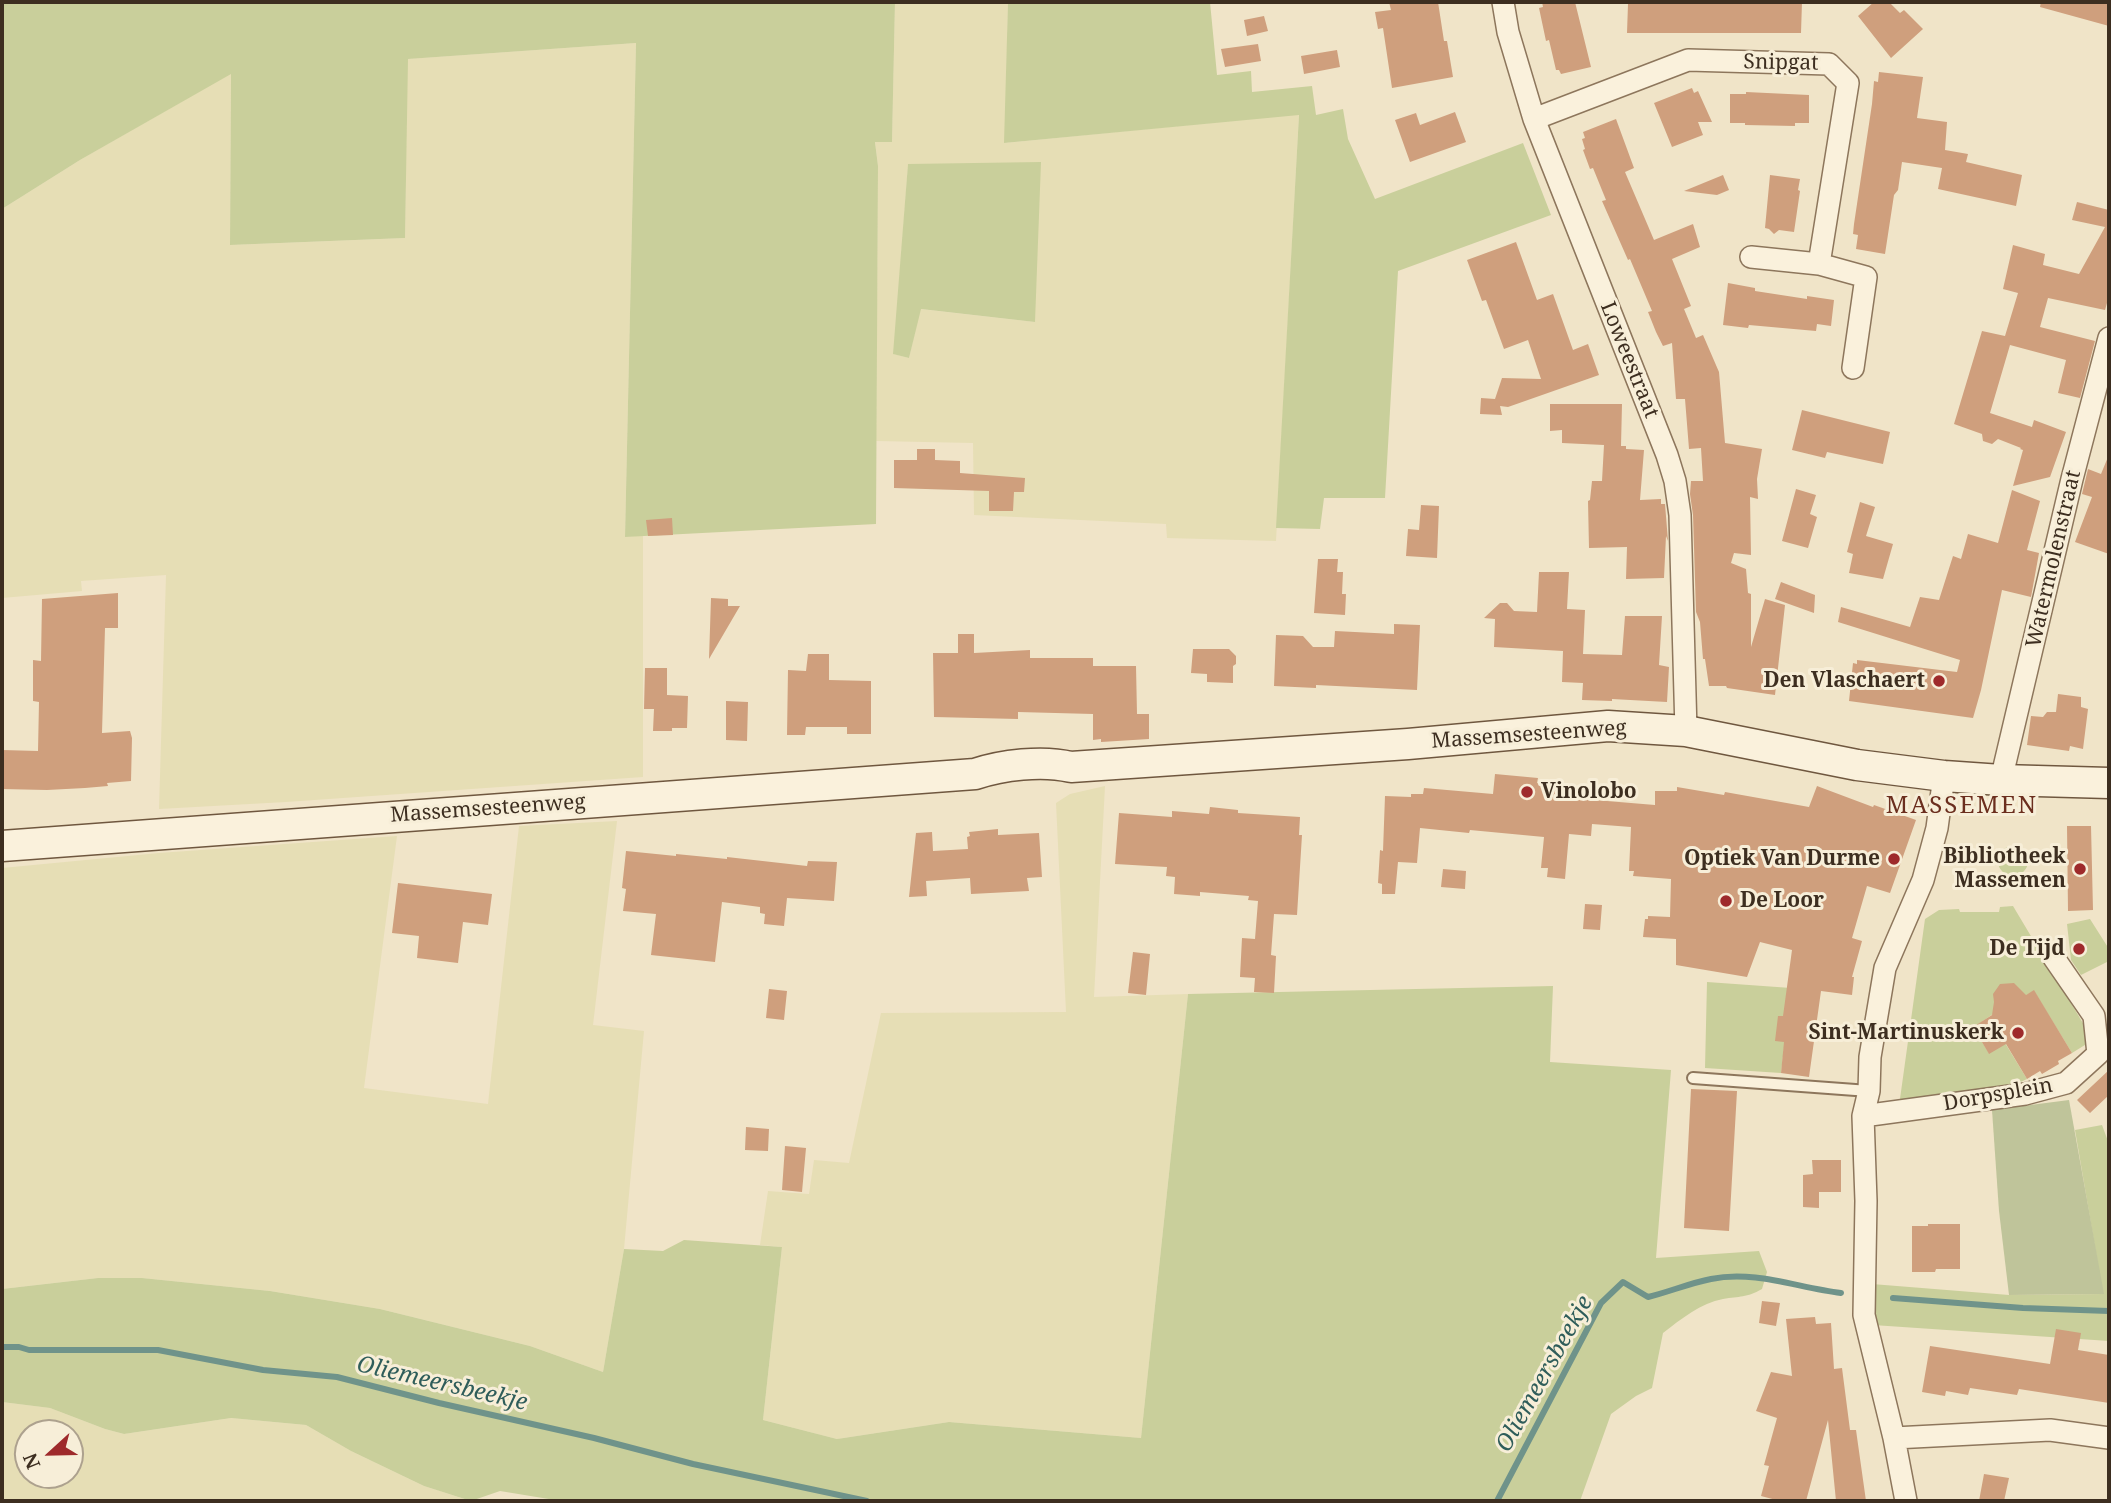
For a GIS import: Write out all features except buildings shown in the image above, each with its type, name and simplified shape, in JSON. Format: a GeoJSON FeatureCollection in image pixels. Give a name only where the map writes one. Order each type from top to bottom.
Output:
{"type":"FeatureCollection","features":[{"type":"Feature","properties":{"kind":"main road","name":"Massemsesteenweg"},"geometry":{"type":"LineString","coordinates":[[2,846],[975,774],[1006,767],[1055,764],[1071,767],[1408,744],[1608,726],[1686,731],[1857,765],[1944,776],[2109,783]]}},
{"type":"Feature","properties":{"kind":"street","name":"Loweestraat"},"geometry":{"type":"LineString","coordinates":[[1503,2],[1508,32],[1534,119],[1675,481],[1680,515],[1686,731]]}},
{"type":"Feature","properties":{"kind":"street","name":"Snipgat"},"geometry":{"type":"LineString","coordinates":[[1534,119],[1688,60],[1829,64],[1847,83],[1819,264]]}},
{"type":"Feature","properties":{"kind":"street"},"geometry":{"type":"LineString","coordinates":[[1751,257],[1819,264],[1866,277],[1853,368]]}},
{"type":"Feature","properties":{"kind":"street","name":"Watermolenstraat"},"geometry":{"type":"LineString","coordinates":[[2001,780],[2109,338]]}},
{"type":"Feature","properties":{"kind":"street"},"geometry":{"type":"LineString","coordinates":[[1906,1501],[1894,1438],[1864,1315],[1866,1201],[1863,1116],[1869,1091],[1870,1057],[1885,968],[1923,880],[1937,828],[1944,776]]}},
{"type":"Feature","properties":{"kind":"street","name":"Dorpsplein"},"geometry":{"type":"LineString","coordinates":[[1863,1116],[2025,1094],[2066,1083],[2098,1054],[2094,1016],[2054,958]]}},
{"type":"Feature","properties":{"kind":"street"},"geometry":{"type":"LineString","coordinates":[[1894,1438],[2050,1430],[2109,1438]]}},
{"type":"Feature","properties":{"kind":"lane"},"geometry":{"type":"LineString","coordinates":[[1693,1078],[1869,1091]]}},
{"type":"Feature","properties":{"kind":"shaded area"},"geometry":{"type":"Polygon","coordinates":[[[895,2],[1008,2],[1005,143],[1299,114],[1276,541],[1167,538],[1166,524],[974,515],[973,443],[876,441],[878,166],[875,141],[892,141],[895,2]],[[908,165],[894,354],[909,358],[920,309],[1035,322],[908,165]]]}},
{"type":"Feature","properties":{"kind":"shaded area"},"geometry":{"type":"Polygon","coordinates":[[[636,43],[625,537],[643,535],[643,777],[159,809],[166,575],[81,581],[82,591],[2,598],[2,209],[80,160],[231,73],[230,245],[405,238],[407,59],[636,43]]]}},
{"type":"Feature","properties":{"kind":"shaded area"},"geometry":{"type":"Polygon","coordinates":[[[1105,786],[1094,997],[1188,994],[1141,1438],[949,1422],[837,1439],[763,1420],[782,1247],[760,1245],[768,1191],[809,1194],[814,1160],[849,1163],[881,1013],[1066,1012],[1056,803],[1070,794],[1105,786]]]}},
{"type":"Feature","properties":{"kind":"shaded area"},"geometry":{"type":"Polygon","coordinates":[[[617,821],[593,1025],[644,1031],[624,1249],[603,1372],[530,1346],[380,1309],[270,1291],[142,1278],[98,1278],[2,1289],[2,868],[159,853],[397,836],[364,1088],[488,1104],[519,826],[617,821]]]}},
{"type":"Feature","properties":{"kind":"shaded area"},"geometry":{"type":"Polygon","coordinates":[[[2,1402],[50,1408],[79,1419],[14,1419],[14,1489],[84,1489],[84,1421],[124,1434],[231,1418],[306,1425],[351,1451],[424,1486],[471,1501],[2,1501],[2,1402]]]}},
{"type":"Feature","properties":{"kind":"green space"},"geometry":{"type":"Polygon","coordinates":[[[2,2],[895,2],[892,142],[875,142],[878,166],[876,524],[625,537],[636,43],[408,59],[405,238],[230,245],[231,74],[80,160],[2,209],[2,2]]]}},
{"type":"Feature","properties":{"kind":"green space"},"geometry":{"type":"Polygon","coordinates":[[[1008,2],[1210,2],[1217,75],[1251,71],[1252,92],[1312,86],[1316,115],[1343,109],[1348,139],[1375,199],[1523,143],[1551,215],[1398,271],[1385,498],[1324,498],[1320,529],[1276,528],[1299,115],[1004,143],[1008,2]]]}},
{"type":"Feature","properties":{"kind":"green space"},"geometry":{"type":"Polygon","coordinates":[[[1041,162],[1035,322],[921,309],[909,358],[893,354],[908,164],[1041,162]]]}},
{"type":"Feature","properties":{"kind":"green space"},"geometry":{"type":"Polygon","coordinates":[[[2013,846],[2024,850],[2028,861],[2024,872],[2013,876],[2002,872],[1998,861],[2002,850],[2013,846]]]}},
{"type":"Feature","properties":{"kind":"green space"},"geometry":{"type":"Polygon","coordinates":[[[2013,906],[2093,1040],[2072,1053],[2034,991],[2000,1009],[1973,1028],[1989,1053],[2005,1043],[2027,1079],[1995,1094],[1899,1106],[1925,919],[1939,910],[1999,912],[2000,907],[2013,906]]]}},
{"type":"Feature","properties":{"kind":"green space"},"geometry":{"type":"Polygon","coordinates":[[[2090,919],[2109,949],[2109,961],[2081,975],[2071,960],[2067,924],[2090,919]]]}},
{"type":"Feature","properties":{"kind":"green space"},"geometry":{"type":"Polygon","coordinates":[[[1707,982],[1791,988],[1781,1073],[1705,1068],[1707,982]]]}},
{"type":"Feature","properties":{"kind":"green space"},"geometry":{"type":"Polygon","coordinates":[[[1553,986],[1550,1062],[1671,1070],[1656,1258],[1759,1251],[1767,1272],[1762,1289],[1707,1304],[1663,1333],[1652,1388],[1611,1414],[1580,1501],[561,1501],[500,1491],[471,1501],[424,1486],[351,1451],[306,1425],[231,1418],[124,1434],[50,1408],[2,1402],[2,1289],[98,1278],[142,1278],[270,1291],[380,1309],[530,1346],[603,1372],[624,1249],[663,1251],[684,1240],[782,1247],[763,1420],[837,1439],[949,1422],[1141,1438],[1188,994],[1553,986]]]}},
{"type":"Feature","properties":{"kind":"green space"},"geometry":{"type":"Polygon","coordinates":[[[2069,1100],[2104,1294],[2009,1295],[1999,1211],[1992,1110],[2069,1100]]]}},
{"type":"Feature","properties":{"kind":"green space"},"geometry":{"type":"Polygon","coordinates":[[[2102,1125],[2109,1144],[2109,1341],[1873,1325],[1872,1284],[2009,1295],[2103,1294],[2075,1130],[2102,1125]]]}},
{"type":"Feature","properties":{"kind":"waterway","name":"Oliemeersbeekje"},"geometry":{"type":"LineString","coordinates":[[1497,1501],[1601,1303],[1623,1282],[1648,1297],[1727,1277],[1760,1278],[1841,1293]]}},
{"type":"Feature","properties":{"kind":"waterway","name":"Oliemeersbeekje"},"geometry":{"type":"LineString","coordinates":[[1893,1298],[2023,1308],[2109,1311]]}},
{"type":"Feature","properties":{"kind":"waterway","name":"Oliemeersbeekje"},"geometry":{"type":"LineString","coordinates":[[2,1347],[29,1350],[158,1350],[263,1370],[337,1377],[693,1464],[867,1501]]}},
{"type":"Feature","properties":{"kind":"place","name":"Den Vlaschaert"},"geometry":{"type":"Point","coordinates":[1939,681]}},
{"type":"Feature","properties":{"kind":"place","name":"Vinolobo"},"geometry":{"type":"Point","coordinates":[1527,792]}},
{"type":"Feature","properties":{"kind":"place","name":"Optiek Van Durme"},"geometry":{"type":"Point","coordinates":[1894,859]}},
{"type":"Feature","properties":{"kind":"place","name":"Bibliotheek Massemen"},"geometry":{"type":"Point","coordinates":[2080,869]}},
{"type":"Feature","properties":{"kind":"place","name":"De Loor"},"geometry":{"type":"Point","coordinates":[1726,901]}},
{"type":"Feature","properties":{"kind":"place","name":"De Tijd"},"geometry":{"type":"Point","coordinates":[2079,949]}},
{"type":"Feature","properties":{"kind":"place","name":"Sint-Martinuskerk"},"geometry":{"type":"Point","coordinates":[2018,1033]}},
{"type":"Feature","properties":{"kind":"district","name":"MASSEMEN"},"geometry":{"type":"Point","coordinates":[1962,806]}}]}
